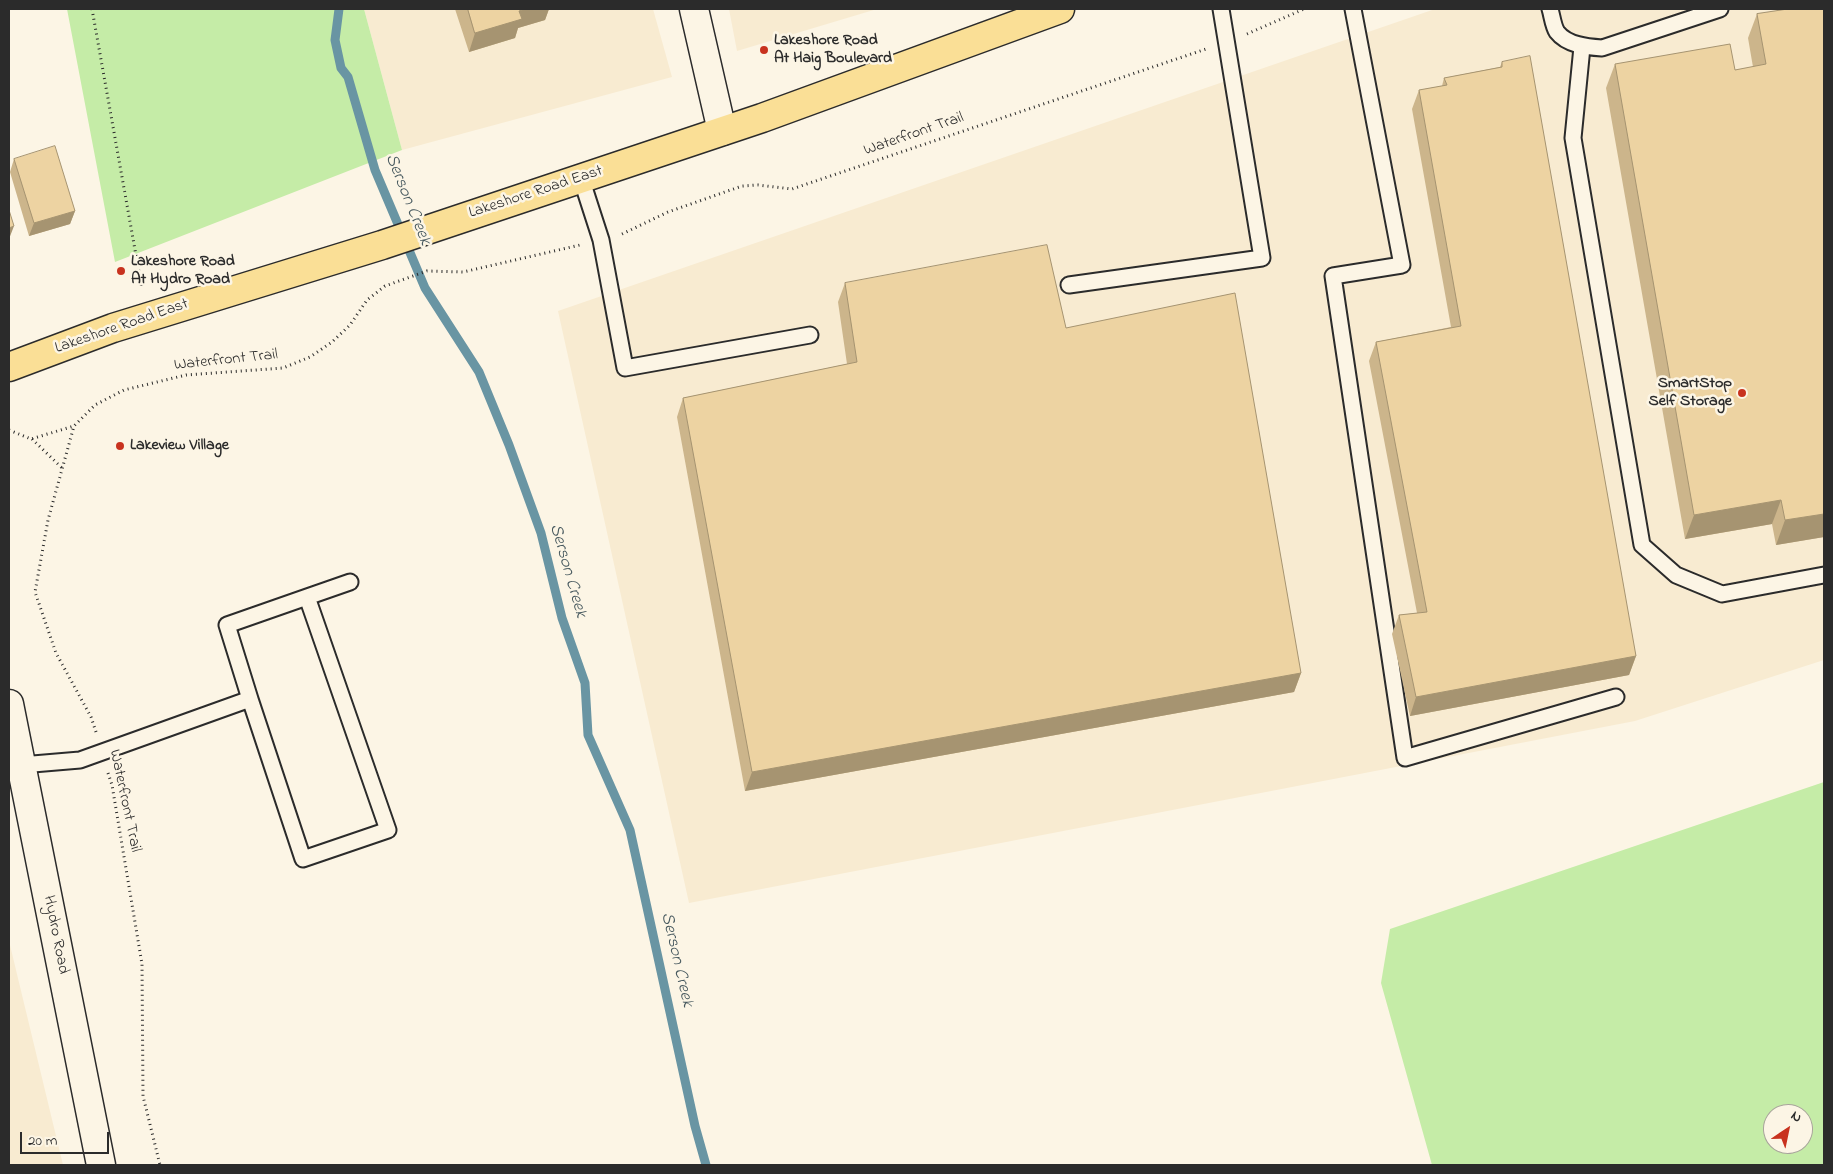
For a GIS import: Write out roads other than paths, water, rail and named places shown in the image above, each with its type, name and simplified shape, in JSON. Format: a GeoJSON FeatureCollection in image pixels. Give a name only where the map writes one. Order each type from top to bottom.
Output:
{"type":"FeatureCollection","features":[{"type":"Feature","properties":{"kind":"main road","name":"Lakeshore Road East"},"geometry":{"type":"LineString","coordinates":[[9,367],[113,328],[382,244],[722,131],[1060,9]]}},
{"type":"Feature","properties":{"kind":"street"},"geometry":{"type":"LineString","coordinates":[[694,9],[722,131]]}},
{"type":"Feature","properties":{"kind":"street","name":"Hydro Road"},"geometry":{"type":"LineString","coordinates":[[9,704],[101,1165]]}},
{"type":"Feature","properties":{"kind":"lane"},"geometry":{"type":"LineString","coordinates":[[1069,285],[1262,258],[1221,9]]}},
{"type":"Feature","properties":{"kind":"lane"},"geometry":{"type":"LineString","coordinates":[[1353,9],[1402,265],[1333,276],[1405,758],[1616,697]]}},
{"type":"Feature","properties":{"kind":"lane"},"geometry":{"type":"LineString","coordinates":[[1550,9],[1557,32],[1582,47],[1602,48],[1720,9]]}},
{"type":"Feature","properties":{"kind":"lane"},"geometry":{"type":"LineString","coordinates":[[1582,47],[1573,138],[1642,545],[1676,575],[1722,594],[1824,575]]}},
{"type":"Feature","properties":{"kind":"lane"},"geometry":{"type":"LineString","coordinates":[[581,178],[601,240],[625,368],[810,335]]}},
{"type":"Feature","properties":{"kind":"lane"},"geometry":{"type":"LineString","coordinates":[[307,597],[388,830],[303,859],[227,625],[307,597],[350,582]]}},
{"type":"Feature","properties":{"kind":"lane"},"geometry":{"type":"LineString","coordinates":[[21,766],[80,760],[250,699]]}},
{"type":"Feature","properties":{"kind":"waterway","name":"Serson Creek"},"geometry":{"type":"LineString","coordinates":[[339,9],[335,40],[341,68],[348,77],[375,170],[425,288],[479,372],[509,445],[541,533],[562,618],[585,683],[588,735],[630,830],[695,1126],[706,1165]]}},
{"type":"Feature","properties":{"kind":"place","name":"Lakeshore Road At Haig Boulevard"},"geometry":{"type":"Point","coordinates":[764,50]}},
{"type":"Feature","properties":{"kind":"place","name":"Lakeshore Road At Hydro Road"},"geometry":{"type":"Point","coordinates":[121,271]}},
{"type":"Feature","properties":{"kind":"place","name":"SmartStop Self Storage"},"geometry":{"type":"Point","coordinates":[1742,393]}},
{"type":"Feature","properties":{"kind":"place","name":"Lakeview Village"},"geometry":{"type":"Point","coordinates":[120,446]}}]}
